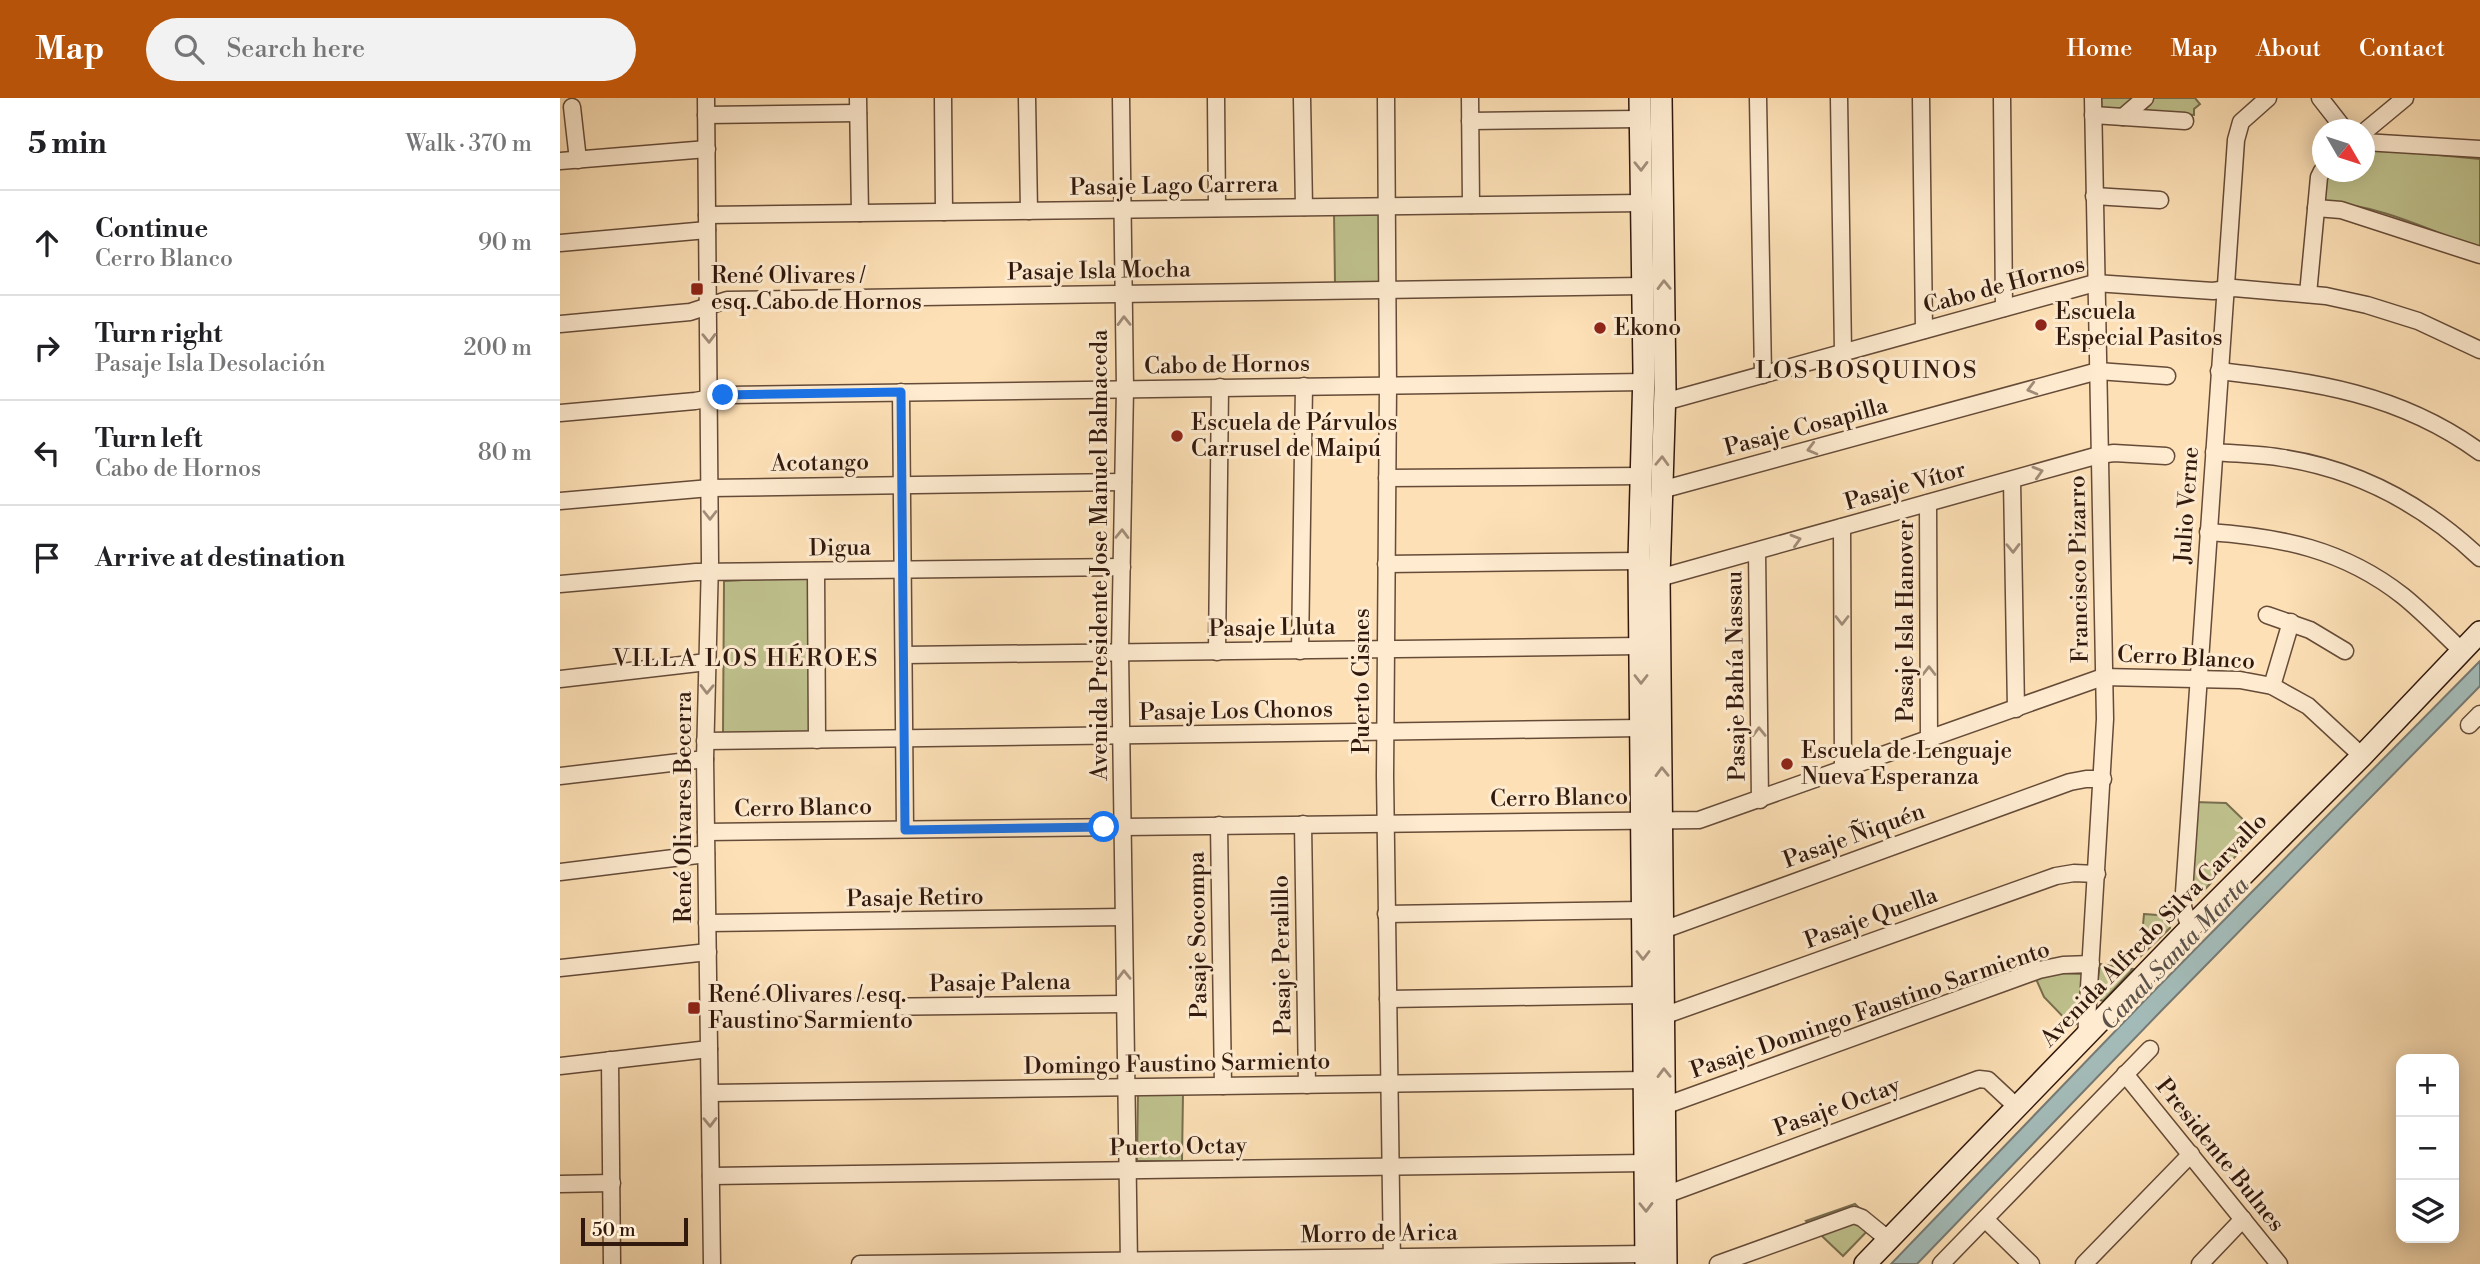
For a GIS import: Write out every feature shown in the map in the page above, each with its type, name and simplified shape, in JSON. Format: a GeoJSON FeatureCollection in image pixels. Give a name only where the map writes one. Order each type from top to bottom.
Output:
{"type":"FeatureCollection","features":[{"type":"Feature","properties":{"kind":"street","name":"René Olivares Becerra"},"geometry":{"type":"LineString","coordinates":[[706,98],[710,572],[705,759],[712,1264]]}},
{"type":"Feature","properties":{"kind":"street"},"geometry":{"type":"LineString","coordinates":[[943,98],[944,212]]}},
{"type":"Feature","properties":{"kind":"street"},"geometry":{"type":"LineString","coordinates":[[1027,98],[1029,211]]}},
{"type":"Feature","properties":{"kind":"street","name":"Avenida Presidente Jose Manuel Balmaceda"},"geometry":{"type":"LineString","coordinates":[[1121,98],[1125,389],[1120,652],[1121,827],[1129,1262]]}},
{"type":"Feature","properties":{"kind":"street"},"geometry":{"type":"LineString","coordinates":[[1216,98],[1217,208]]}},
{"type":"Feature","properties":{"kind":"street"},"geometry":{"type":"LineString","coordinates":[[1302,98],[1304,207]]}},
{"type":"Feature","properties":{"kind":"street","name":"Puerto Cisnes"},"geometry":{"type":"LineString","coordinates":[[1386,98],[1388,386],[1384,649],[1392,1261]]}},
{"type":"Feature","properties":{"kind":"street"},"geometry":{"type":"LineString","coordinates":[[1470,98],[1471,205]]}},
{"type":"Feature","properties":{"kind":"street"},"geometry":{"type":"LineString","coordinates":[[1646,1259],[1643,910],[1652,821],[1664,402],[1661,98]]}},
{"type":"Feature","properties":{"kind":"street"},"geometry":{"type":"LineString","coordinates":[[1758,98],[1763,374]]}},
{"type":"Feature","properties":{"kind":"street"},"geometry":{"type":"LineString","coordinates":[[1839,98],[1843,352]]}},
{"type":"Feature","properties":{"kind":"street"},"geometry":{"type":"LineString","coordinates":[[1921,98],[1924,330]]}},
{"type":"Feature","properties":{"kind":"street"},"geometry":{"type":"LineString","coordinates":[[2002,98],[2004,308]]}},
{"type":"Feature","properties":{"kind":"street","name":"Francisco Pizarro"},"geometry":{"type":"LineString","coordinates":[[2086,1038],[2105,719],[2093,98]]}},
{"type":"Feature","properties":{"kind":"street"},"geometry":{"type":"LineString","coordinates":[[2123,117],[2146,98]]}},
{"type":"Feature","properties":{"kind":"street","name":"Julio Verne"},"geometry":{"type":"LineString","coordinates":[[2190,928],[2183,907],[2236,134],[2241,122],[2269,98]]}},
{"type":"Feature","properties":{"kind":"street"},"geometry":{"type":"LineString","coordinates":[[2320,98],[2336,119]]}},
{"type":"Feature","properties":{"kind":"street"},"geometry":{"type":"LineString","coordinates":[[2375,123],[2405,98]]}},
{"type":"Feature","properties":{"kind":"street"},"geometry":{"type":"LineString","coordinates":[[706,115],[858,106],[860,213]]}},
{"type":"Feature","properties":{"kind":"street"},"geometry":{"type":"LineString","coordinates":[[572,107],[578,160]]}},
{"type":"Feature","properties":{"kind":"street"},"geometry":{"type":"LineString","coordinates":[[1470,121],[1640,108],[1644,382],[1639,561],[1641,728],[1663,930],[1666,1264]]}},
{"type":"Feature","properties":{"kind":"street"},"geometry":{"type":"LineString","coordinates":[[2093,115],[2185,121]]}},
{"type":"Feature","properties":{"kind":"street"},"geometry":{"type":"LineString","coordinates":[[2375,143],[2480,149]]}},
{"type":"Feature","properties":{"kind":"street"},"geometry":{"type":"LineString","coordinates":[[560,161],[706,149]]}},
{"type":"Feature","properties":{"kind":"street"},"geometry":{"type":"LineString","coordinates":[[2308,294],[2319,182]]}},
{"type":"Feature","properties":{"kind":"street"},"geometry":{"type":"LineString","coordinates":[[2094,196],[2160,200]]}},
{"type":"Feature","properties":{"kind":"street","name":"Pasaje Lago Carrera"},"geometry":{"type":"LineString","coordinates":[[560,243],[707,223],[860,213],[1642,203]]}},
{"type":"Feature","properties":{"kind":"street"},"geometry":{"type":"LineString","coordinates":[[2316,208],[2341,210],[2480,255]]}},
{"type":"Feature","properties":{"kind":"street","name":"Cabo de Hornos"},"geometry":{"type":"LineString","coordinates":[[1664,402],[2095,283],[2213,291],[2234,288],[2345,300],[2418,321],[2480,350]]}},
{"type":"Feature","properties":{"kind":"street","name":"Pasaje Isla Mocha"},"geometry":{"type":"LineString","coordinates":[[560,324],[690,312],[727,300],[1642,286]]}},
{"type":"Feature","properties":{"kind":"street","name":"Pasaje Cosapilla"},"geometry":{"type":"LineString","coordinates":[[1661,490],[2098,371],[2168,376]]}},
{"type":"Feature","properties":{"kind":"street"},"geometry":{"type":"LineString","coordinates":[[2219,371],[2317,383],[2375,398],[2427,420],[2480,452]]}},
{"type":"Feature","properties":{"kind":"street","name":"Cabo de Hornos"},"geometry":{"type":"LineString","coordinates":[[560,413],[695,401],[723,395],[1644,382]]}},
{"type":"Feature","properties":{"kind":"street"},"geometry":{"type":"LineString","coordinates":[[1300,651],[1304,386]]}},
{"type":"Feature","properties":{"kind":"street"},"geometry":{"type":"LineString","coordinates":[[1217,652],[1220,387]]}},
{"type":"Feature","properties":{"kind":"street"},"geometry":{"type":"LineString","coordinates":[[901,392],[905,830]]}},
{"type":"Feature","properties":{"kind":"street"},"geometry":{"type":"LineString","coordinates":[[2214,452],[2280,457],[2328,467],[2374,484],[2434,518],[2480,558]]}},
{"type":"Feature","properties":{"kind":"street","name":"Pasaje Vítor"},"geometry":{"type":"LineString","coordinates":[[1659,578],[2099,455],[2114,453],[2166,456]]}},
{"type":"Feature","properties":{"kind":"street"},"geometry":{"type":"LineString","coordinates":[[1387,478],[1641,476]]}},
{"type":"Feature","properties":{"kind":"street"},"geometry":{"type":"LineString","coordinates":[[2012,480],[2016,709]]}},
{"type":"Feature","properties":{"kind":"street","name":"Acotango"},"geometry":{"type":"LineString","coordinates":[[560,501],[710,488],[1123,482]]}},
{"type":"Feature","properties":{"kind":"street","name":"Pasaje Isla Hanover"},"geometry":{"type":"LineString","coordinates":[[1928,503],[1929,740]]}},
{"type":"Feature","properties":{"kind":"street"},"geometry":{"type":"LineString","coordinates":[[1842,527],[1843,770]]}},
{"type":"Feature","properties":{"kind":"street"},"geometry":{"type":"LineString","coordinates":[[2208,532],[2291,541],[2341,559],[2402,595],[2462,651]]}},
{"type":"Feature","properties":{"kind":"street","name":"Pasaje Bahía Nassau"},"geometry":{"type":"LineString","coordinates":[[1757,551],[1760,800]]}},
{"type":"Feature","properties":{"kind":"street"},"geometry":{"type":"LineString","coordinates":[[1386,564],[1639,561]]}},
{"type":"Feature","properties":{"kind":"street","name":"Digua"},"geometry":{"type":"LineString","coordinates":[[560,584],[710,572],[1122,567]]}},
{"type":"Feature","properties":{"kind":"street"},"geometry":{"type":"LineString","coordinates":[[816,571],[817,740]]}},
{"type":"Feature","properties":{"kind":"street"},"geometry":{"type":"LineString","coordinates":[[2267,615],[2291,622],[2345,651]]}},
{"type":"Feature","properties":{"kind":"street"},"geometry":{"type":"LineString","coordinates":[[2272,686],[2291,622]]}},
{"type":"Feature","properties":{"kind":"street","name":"Avenida Alfredo Silva Carvallo"},"geometry":{"type":"LineString","coordinates":[[1865,1264],[2480,632]]}},
{"type":"Feature","properties":{"kind":"street","name":"Pasaje Lluta"},"geometry":{"type":"LineString","coordinates":[[904,655],[1640,646]]}},
{"type":"Feature","properties":{"kind":"street"},"geometry":{"type":"LineString","coordinates":[[560,679],[707,662]]}},
{"type":"Feature","properties":{"kind":"street","name":"Cerro Blanco"},"geometry":{"type":"LineString","coordinates":[[706,832],[1704,819],[2103,677],[2240,680],[2272,686],[2308,706],[2362,756]]}},
{"type":"Feature","properties":{"kind":"street","name":"Pasaje Los Chonos"},"geometry":{"type":"LineString","coordinates":[[705,741],[1641,728]]}},
{"type":"Feature","properties":{"kind":"street"},"geometry":{"type":"LineString","coordinates":[[560,776],[705,759]]}},
{"type":"Feature","properties":{"kind":"street","name":"Pasaje Ñiquén"},"geometry":{"type":"LineString","coordinates":[[1663,930],[2070,782],[2103,779]]}},
{"type":"Feature","properties":{"kind":"street","name":"Pasaje Peralillo"},"geometry":{"type":"LineString","coordinates":[[1303,824],[1307,1085]]}},
{"type":"Feature","properties":{"kind":"street","name":"Pasaje Socompa"},"geometry":{"type":"LineString","coordinates":[[1219,825],[1223,1086]]}},
{"type":"Feature","properties":{"kind":"street"},"geometry":{"type":"LineString","coordinates":[[560,872],[706,854]]}},
{"type":"Feature","properties":{"kind":"street","name":"Pasaje Quella"},"geometry":{"type":"LineString","coordinates":[[1663,1016],[2056,876],[2074,873],[2097,874]]}},
{"type":"Feature","properties":{"kind":"street"},"geometry":{"type":"LineString","coordinates":[[1387,914],[1643,910]]}},
{"type":"Feature","properties":{"kind":"street","name":"Pasaje Retiro"},"geometry":{"type":"LineString","coordinates":[[707,923],[1123,917]]}},
{"type":"Feature","properties":{"kind":"street"},"geometry":{"type":"LineString","coordinates":[[560,968],[708,952]]}},
{"type":"Feature","properties":{"kind":"street","name":"Pasaje Domingo Faustino Sarmiento"},"geometry":{"type":"LineString","coordinates":[[1664,1106],[2039,970],[2063,965],[2091,964]]}},
{"type":"Feature","properties":{"kind":"street"},"geometry":{"type":"LineString","coordinates":[[1388,999],[1643,995]]}},
{"type":"Feature","properties":{"kind":"street","name":"Pasaje Palena"},"geometry":{"type":"LineString","coordinates":[[709,1009],[1124,1004]]}},
{"type":"Feature","properties":{"kind":"street"},"geometry":{"type":"LineString","coordinates":[[560,1066],[709,1049]]}},
{"type":"Feature","properties":{"kind":"street"},"geometry":{"type":"LineString","coordinates":[[1941,1264],[2150,1049]]}},
{"type":"Feature","properties":{"kind":"street"},"geometry":{"type":"LineString","coordinates":[[611,1060],[612,1264]]}},
{"type":"Feature","properties":{"kind":"street","name":"Presidente Bulnes"},"geometry":{"type":"LineString","coordinates":[[2126,1074],[2279,1264]]}},
{"type":"Feature","properties":{"kind":"street","name":"Pasaje Octay"},"geometry":{"type":"LineString","coordinates":[[1665,1195],[1979,1079],[1988,1080],[2018,1108]]}},
{"type":"Feature","properties":{"kind":"street","name":"Domingo Faustino Sarmiento"},"geometry":{"type":"LineString","coordinates":[[710,1093],[1644,1080]]}},
{"type":"Feature","properties":{"kind":"street"},"geometry":{"type":"LineString","coordinates":[[2084,1264],[2191,1154]]}},
{"type":"Feature","properties":{"kind":"street","name":"Puerto Octay"},"geometry":{"type":"LineString","coordinates":[[711,1176],[1645,1163]]}},
{"type":"Feature","properties":{"kind":"street"},"geometry":{"type":"LineString","coordinates":[[560,1184],[612,1183]]}},
{"type":"Feature","properties":{"kind":"street"},"geometry":{"type":"LineString","coordinates":[[1718,1264],[1854,1215],[1863,1218],[1889,1240]]}},
{"type":"Feature","properties":{"kind":"street"},"geometry":{"type":"LineString","coordinates":[[1985,1219],[2031,1264]]}},
{"type":"Feature","properties":{"kind":"street"},"geometry":{"type":"LineString","coordinates":[[2200,1264],[2243,1219]]}},
{"type":"Feature","properties":{"kind":"street","name":"Morro de Arica"},"geometry":{"type":"LineString","coordinates":[[860,1264],[1646,1259]]}},
{"type":"Feature","properties":{"kind":"green space"},"geometry":{"type":"Polygon","coordinates":[[[2101,98],[2136,98],[2125,108],[2102,110],[2101,98]]]}},
{"type":"Feature","properties":{"kind":"green space"},"geometry":{"type":"Polygon","coordinates":[[[2152,98],[2195,98],[2200,104],[2194,109],[2194,115],[2142,110],[2152,98]]]}},
{"type":"Feature","properties":{"kind":"green space"},"geometry":{"type":"Polygon","coordinates":[[[2375,149],[2480,159],[2480,249],[2382,212],[2321,202],[2324,182],[2375,182],[2375,149]]]}},
{"type":"Feature","properties":{"kind":"green space"},"geometry":{"type":"Polygon","coordinates":[[[1383,212],[1384,283],[1335,283],[1334,213],[1383,212]]]}},
{"type":"Feature","properties":{"kind":"green space"},"geometry":{"type":"Polygon","coordinates":[[[807,577],[812,581],[813,731],[808,736],[723,734],[724,581],[807,577]]]}},
{"type":"Feature","properties":{"kind":"green space"},"geometry":{"type":"Polygon","coordinates":[[[2194,802],[2226,803],[2257,833],[2198,897],[2192,889],[2194,802]]]}},
{"type":"Feature","properties":{"kind":"green space"},"geometry":{"type":"Polygon","coordinates":[[[2144,914],[2171,916],[2170,928],[2140,957],[2144,914]]]}},
{"type":"Feature","properties":{"kind":"green space"},"geometry":{"type":"Polygon","coordinates":[[[2100,964],[2133,969],[2103,1001],[2095,998],[2100,964]]]}},
{"type":"Feature","properties":{"kind":"green space"},"geometry":{"type":"Polygon","coordinates":[[[2057,973],[2083,974],[2082,1018],[2073,1027],[2044,997],[2036,979],[2057,973]]]}},
{"type":"Feature","properties":{"kind":"green space"},"geometry":{"type":"Polygon","coordinates":[[[1138,1093],[1183,1093],[1182,1161],[1137,1161],[1138,1093]]]}},
{"type":"Feature","properties":{"kind":"green space"},"geometry":{"type":"Polygon","coordinates":[[[1855,1204],[1875,1223],[1843,1256],[1806,1221],[1855,1204]]]}},
{"type":"Feature","properties":{"kind":"water"},"geometry":{"type":"Polygon","coordinates":[[[2480,661],[2480,686],[1917,1264],[1891,1264],[2150,995],[2480,661]]]}},
{"type":"Feature","properties":{"kind":"place","name":"René Olivares / esq. Cabo de Hornos"},"geometry":{"type":"Point","coordinates":[697,289]}},
{"type":"Feature","properties":{"kind":"place","name":"Escuela Especial Pasitos"},"geometry":{"type":"Point","coordinates":[2041,325]}},
{"type":"Feature","properties":{"kind":"place","name":"Ekono"},"geometry":{"type":"Point","coordinates":[1600,328]}},
{"type":"Feature","properties":{"kind":"place","name":"Escuela de Párvulos Carrusel de Maipú"},"geometry":{"type":"Point","coordinates":[1177,436]}},
{"type":"Feature","properties":{"kind":"place","name":"Escuela de Lenguaje Nueva Esperanza"},"geometry":{"type":"Point","coordinates":[1787,764]}},
{"type":"Feature","properties":{"kind":"place","name":"René Olivares / esq. Faustino Sarmiento"},"geometry":{"type":"Point","coordinates":[694,1008]}},
{"type":"Feature","properties":{"kind":"district","name":"LOS BOSQUINOS"},"geometry":{"type":"Point","coordinates":[1867,371]}},
{"type":"Feature","properties":{"kind":"district","name":"VILLA LOS HÉROES"},"geometry":{"type":"Point","coordinates":[746,659]}},
{"type":"Feature","properties":{"kind":"route"},"geometry":{"type":"LineString","coordinates":[[723,395],[901,392],[905,830],[1104,827]]}},
{"type":"Feature","properties":{"kind":"water label","name":"Canal Santa Marta"},"geometry":{"type":"Point","coordinates":[2175,954]}}]}
